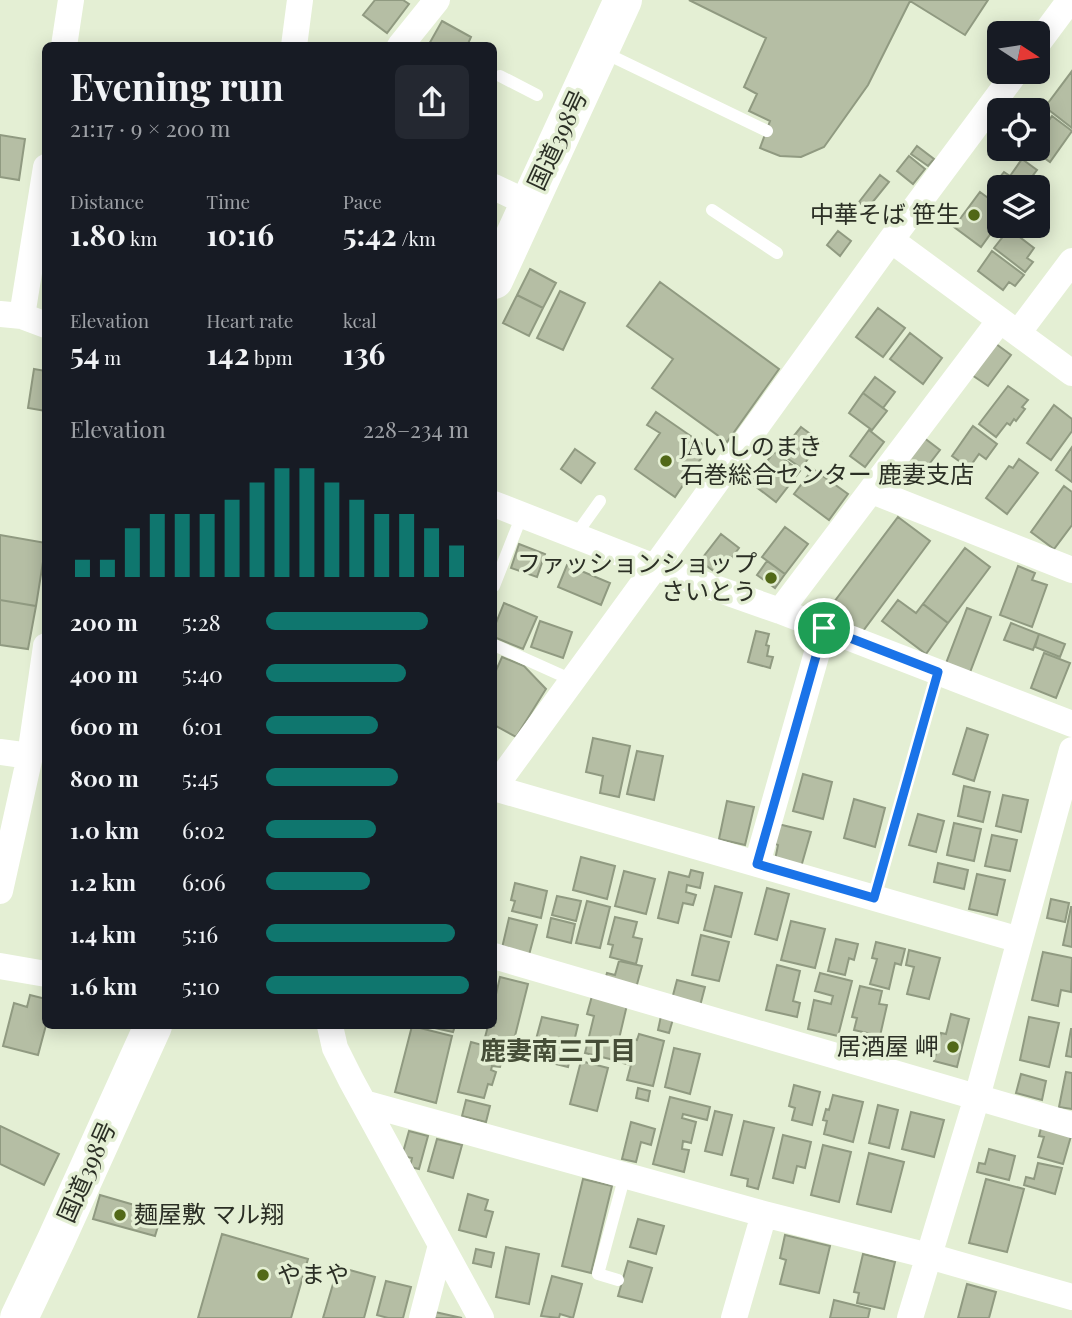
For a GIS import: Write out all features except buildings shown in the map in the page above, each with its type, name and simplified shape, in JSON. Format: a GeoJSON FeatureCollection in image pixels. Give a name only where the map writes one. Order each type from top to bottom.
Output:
{"type":"FeatureCollection","features":[{"type":"Feature","properties":{"kind":"highway","name":"国道398号"},"geometry":{"type":"LineString","coordinates":[[497,273],[623,0]]}},
{"type":"Feature","properties":{"kind":"highway","name":"国道398号"},"geometry":{"type":"LineString","coordinates":[[19,1318],[152,1029]]}},
{"type":"Feature","properties":{"kind":"street"},"geometry":{"type":"LineString","coordinates":[[65,42],[71,0]]}},
{"type":"Feature","properties":{"kind":"street"},"geometry":{"type":"LineString","coordinates":[[294,42],[300,0]]}},
{"type":"Feature","properties":{"kind":"street"},"geometry":{"type":"LineString","coordinates":[[403,42],[436,0]]}},
{"type":"Feature","properties":{"kind":"street"},"geometry":{"type":"LineString","coordinates":[[1050,27],[1070,0]]}},
{"type":"Feature","properties":{"kind":"street"},"geometry":{"type":"LineString","coordinates":[[497,784],[1007,84]]}},
{"type":"Feature","properties":{"kind":"street"},"geometry":{"type":"LineString","coordinates":[[497,188],[528,203]]}},
{"type":"Feature","properties":{"kind":"street"},"geometry":{"type":"LineString","coordinates":[[23,318],[42,193]]}},
{"type":"Feature","properties":{"kind":"street"},"geometry":{"type":"LineString","coordinates":[[891,240],[1072,373]]}},
{"type":"Feature","properties":{"kind":"street"},"geometry":{"type":"LineString","coordinates":[[780,611],[872,491],[1009,327],[1072,261]]}},
{"type":"Feature","properties":{"kind":"street"},"geometry":{"type":"LineString","coordinates":[[872,491],[1072,570]]}},
{"type":"Feature","properties":{"kind":"street"},"geometry":{"type":"LineString","coordinates":[[497,505],[1072,724]]}},
{"type":"Feature","properties":{"kind":"street"},"geometry":{"type":"LineString","coordinates":[[757,864],[824,628]]}},
{"type":"Feature","properties":{"kind":"street"},"geometry":{"type":"LineString","coordinates":[[0,891],[30,756],[42,674]]}},
{"type":"Feature","properties":{"kind":"street"},"geometry":{"type":"LineString","coordinates":[[909,1318],[977,1097],[1072,750]]}},
{"type":"Feature","properties":{"kind":"street"},"geometry":{"type":"LineString","coordinates":[[0,752],[30,756]]}},
{"type":"Feature","properties":{"kind":"street"},"geometry":{"type":"LineString","coordinates":[[497,789],[1020,940]]}},
{"type":"Feature","properties":{"kind":"street"},"geometry":{"type":"LineString","coordinates":[[497,957],[1072,1125]]}},
{"type":"Feature","properties":{"kind":"street"},"geometry":{"type":"LineString","coordinates":[[0,966],[42,973]]}},
{"type":"Feature","properties":{"kind":"street"},"geometry":{"type":"LineString","coordinates":[[331,1029],[335,1048],[481,1318]]}},
{"type":"Feature","properties":{"kind":"street"},"geometry":{"type":"LineString","coordinates":[[364,1103],[1072,1297]]}},
{"type":"Feature","properties":{"kind":"street"},"geometry":{"type":"LineString","coordinates":[[734,1318],[764,1214]]}},
{"type":"Feature","properties":{"kind":"street"},"geometry":{"type":"LineString","coordinates":[[422,1318],[441,1245]]}},
{"type":"Feature","properties":{"kind":"lane"},"geometry":{"type":"LineString","coordinates":[[599,50],[766,131]]}},
{"type":"Feature","properties":{"kind":"lane"},"geometry":{"type":"LineString","coordinates":[[499,76],[537,94]]}},
{"type":"Feature","properties":{"kind":"lane"},"geometry":{"type":"LineString","coordinates":[[712,210],[777,253]]}},
{"type":"Feature","properties":{"kind":"lane"},"geometry":{"type":"LineString","coordinates":[[575,536],[600,501]]}},
{"type":"Feature","properties":{"kind":"lane"},"geometry":{"type":"LineString","coordinates":[[497,578],[522,515]]}},
{"type":"Feature","properties":{"kind":"lane"},"geometry":{"type":"LineString","coordinates":[[497,646],[572,680]]}},
{"type":"Feature","properties":{"kind":"lane"},"geometry":{"type":"LineString","coordinates":[[874,898],[938,672]]}},
{"type":"Feature","properties":{"kind":"lane"},"geometry":{"type":"LineString","coordinates":[[618,1280],[598,1274],[625,1175]]}},
{"type":"Feature","properties":{"kind":"place","name":"中華そば 笹生"},"geometry":{"type":"Point","coordinates":[974,215]}},
{"type":"Feature","properties":{"kind":"place","name":"JAいしのまき 石巻総合センター 鹿妻支店"},"geometry":{"type":"Point","coordinates":[666,461]}},
{"type":"Feature","properties":{"kind":"place","name":"ファッションショップ さいとう"},"geometry":{"type":"Point","coordinates":[771,578]}},
{"type":"Feature","properties":{"kind":"place","name":"居酒屋 岬"},"geometry":{"type":"Point","coordinates":[953,1047]}},
{"type":"Feature","properties":{"kind":"place","name":"麺屋敷 マル翔"},"geometry":{"type":"Point","coordinates":[120,1215]}},
{"type":"Feature","properties":{"kind":"place","name":"やまや"},"geometry":{"type":"Point","coordinates":[263,1275]}},
{"type":"Feature","properties":{"kind":"district","name":"鹿妻南三丁目"},"geometry":{"type":"Point","coordinates":[558,1051]}},
{"type":"Feature","properties":{"kind":"route"},"geometry":{"type":"LineString","coordinates":[[824,628],[938,672],[874,898],[757,864],[824,628]]}}]}
